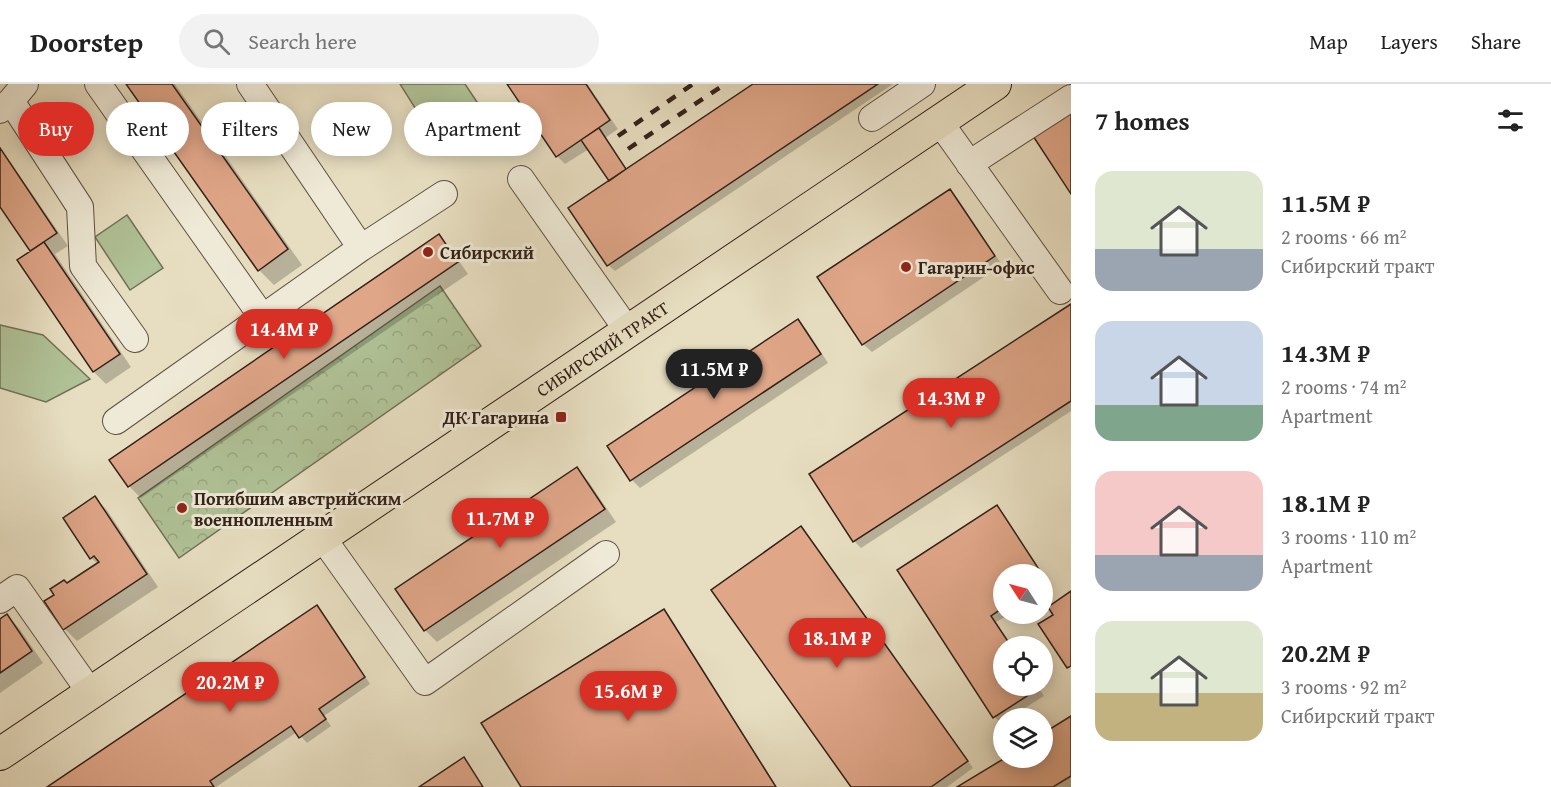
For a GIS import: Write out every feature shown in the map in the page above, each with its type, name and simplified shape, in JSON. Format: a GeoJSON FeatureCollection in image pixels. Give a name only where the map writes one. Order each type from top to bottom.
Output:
{"type":"FeatureCollection","features":[{"type":"Feature","properties":{"kind":"main road","name":"СИБИРСКИЙ ТРАКТ"},"geometry":{"type":"LineString","coordinates":[[0,753],[995,84]]}},
{"type":"Feature","properties":{"kind":"street"},"geometry":{"type":"LineString","coordinates":[[98,84],[263,318]]}},
{"type":"Feature","properties":{"kind":"street"},"geometry":{"type":"LineString","coordinates":[[250,84],[361,248]]}},
{"type":"Feature","properties":{"kind":"street"},"geometry":{"type":"LineString","coordinates":[[872,118],[922,84]]}},
{"type":"Feature","properties":{"kind":"street"},"geometry":{"type":"LineString","coordinates":[[12,98],[80,207],[83,266],[135,339]]}},
{"type":"Feature","properties":{"kind":"street"},"geometry":{"type":"LineString","coordinates":[[969,164],[1071,98]]}},
{"type":"Feature","properties":{"kind":"street"},"geometry":{"type":"LineString","coordinates":[[939,121],[1060,291]]}},
{"type":"Feature","properties":{"kind":"street"},"geometry":{"type":"LineString","coordinates":[[521,178],[628,331]]}},
{"type":"Feature","properties":{"kind":"street"},"geometry":{"type":"LineString","coordinates":[[116,421],[361,248],[444,194]]}},
{"type":"Feature","properties":{"kind":"street"},"geometry":{"type":"LineString","coordinates":[[322,537],[425,682],[606,554]]}},
{"type":"Feature","properties":{"kind":"street"},"geometry":{"type":"LineString","coordinates":[[0,600],[17,588],[90,692]]}},
{"type":"Feature","properties":{"kind":"green space"},"geometry":{"type":"Polygon","coordinates":[[[400,84],[465,84],[477,102],[411,102],[400,84]]]}},
{"type":"Feature","properties":{"kind":"green space"},"geometry":{"type":"Polygon","coordinates":[[[127,215],[163,268],[130,290],[95,237],[127,215]]]}},
{"type":"Feature","properties":{"kind":"green space"},"geometry":{"type":"Polygon","coordinates":[[[440,286],[481,346],[179,558],[138,498],[440,286]]]}},
{"type":"Feature","properties":{"kind":"green space"},"geometry":{"type":"Polygon","coordinates":[[[0,325],[43,335],[90,379],[46,402],[0,388],[0,325]]]}},
{"type":"Feature","properties":{"kind":"building"},"geometry":{"type":"Polygon","coordinates":[[[126,84],[172,84],[185,102],[139,102],[126,84]]]}},
{"type":"Feature","properties":{"kind":"building"},"geometry":{"type":"Polygon","coordinates":[[[507,84],[586,84],[610,120],[556,157],[542,136],[542,102],[519,102],[507,84]]]}},
{"type":"Feature","properties":{"kind":"building"},"geometry":{"type":"Polygon","coordinates":[[[753,84],[878,84],[607,266],[568,208],[753,84]]]}},
{"type":"Feature","properties":{"kind":"building"},"geometry":{"type":"Polygon","coordinates":[[[189,108],[201,125],[201,156],[223,156],[288,249],[258,271],[177,156],[189,156],[189,108]]]}},
{"type":"Feature","properties":{"kind":"building"},"geometry":{"type":"Polygon","coordinates":[[[1071,111],[1071,194],[1033,136],[1071,111]]]}},
{"type":"Feature","properties":{"kind":"building"},"geometry":{"type":"Polygon","coordinates":[[[599,128],[626,169],[609,181],[581,140],[599,128]]]}},
{"type":"Feature","properties":{"kind":"building"},"geometry":{"type":"Polygon","coordinates":[[[0,148],[57,233],[30,251],[0,207],[0,148]]]}},
{"type":"Feature","properties":{"kind":"building","name":"Гагарин-офис"},"geometry":{"type":"Polygon","coordinates":[[[950,189],[995,256],[862,345],[817,277],[950,189]]]}},
{"type":"Feature","properties":{"kind":"building"},"geometry":{"type":"Polygon","coordinates":[[[439,234],[458,262],[128,487],[109,460],[439,234]]]}},
{"type":"Feature","properties":{"kind":"building"},"geometry":{"type":"Polygon","coordinates":[[[44,242],[120,354],[93,372],[17,260],[44,242]]]}},
{"type":"Feature","properties":{"kind":"building"},"geometry":{"type":"Polygon","coordinates":[[[1071,304],[1071,401],[853,542],[809,474],[1071,304]]]}},
{"type":"Feature","properties":{"kind":"building"},"geometry":{"type":"Polygon","coordinates":[[[798,319],[821,354],[630,481],[607,446],[798,319]]]}},
{"type":"Feature","properties":{"kind":"building"},"geometry":{"type":"Polygon","coordinates":[[[577,467],[605,509],[424,631],[395,589],[577,467]]]}},
{"type":"Feature","properties":{"kind":"building"},"geometry":{"type":"Polygon","coordinates":[[[95,496],[147,574],[63,630],[44,601],[54,595],[50,589],[64,580],[67,583],[99,562],[94,556],[90,559],[63,518],[95,496]]]}},
{"type":"Feature","properties":{"kind":"building"},"geometry":{"type":"Polygon","coordinates":[[[997,505],[1035,564],[993,564],[993,615],[991,616],[993,624],[996,624],[1004,636],[993,636],[993,696],[1027,696],[1009,708],[993,708],[993,718],[897,570],[997,505]]]}},
{"type":"Feature","properties":{"kind":"building"},"geometry":{"type":"Polygon","coordinates":[[[801,526],[968,761],[931,787],[851,787],[711,590],[801,526]]]}},
{"type":"Feature","properties":{"kind":"building"},"geometry":{"type":"Polygon","coordinates":[[[1071,591],[1071,666],[1067,668],[1053,647],[1053,636],[1046,636],[1038,624],[1053,624],[1053,604],[1071,591]]]}},
{"type":"Feature","properties":{"kind":"building"},"geometry":{"type":"Polygon","coordinates":[[[317,605],[365,677],[319,709],[326,719],[299,738],[291,726],[210,781],[214,787],[47,787],[317,605]]]}},
{"type":"Feature","properties":{"kind":"building"},"geometry":{"type":"Polygon","coordinates":[[[664,609],[776,787],[521,787],[481,723],[664,609]]]}},
{"type":"Feature","properties":{"kind":"building"},"geometry":{"type":"Polygon","coordinates":[[[7,614],[32,651],[0,673],[0,619],[7,614]]]}},
{"type":"Feature","properties":{"kind":"building"},"geometry":{"type":"Polygon","coordinates":[[[1071,716],[1071,776],[1053,787],[957,787],[993,765],[993,768],[1053,768],[1053,727],[1071,716]]]}},
{"type":"Feature","properties":{"kind":"building"},"geometry":{"type":"Polygon","coordinates":[[[464,757],[483,787],[419,787],[464,757]]]}},
{"type":"Feature","properties":{"kind":"railway"},"geometry":{"type":"LineString","coordinates":[[618,136],[693,84]]}},
{"type":"Feature","properties":{"kind":"railway"},"geometry":{"type":"LineString","coordinates":[[628,149],[725,84]]}},
{"type":"Feature","properties":{"kind":"place","name":"Сибирский"},"geometry":{"type":"Point","coordinates":[428,252]}},
{"type":"Feature","properties":{"kind":"place","name":"Гагарин-офис"},"geometry":{"type":"Point","coordinates":[906,267]}},
{"type":"Feature","properties":{"kind":"place","name":"ДК Гагарина"},"geometry":{"type":"Point","coordinates":[561,417]}},
{"type":"Feature","properties":{"kind":"place","name":"Погибшим австрийским военнопленным"},"geometry":{"type":"Point","coordinates":[182,508]}}]}
